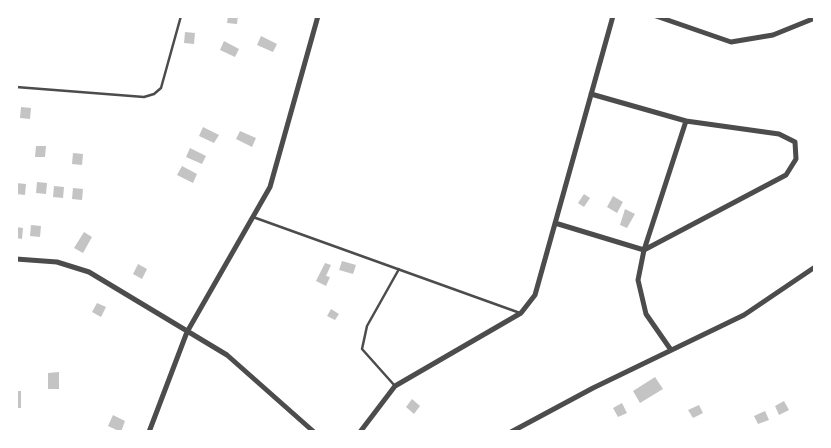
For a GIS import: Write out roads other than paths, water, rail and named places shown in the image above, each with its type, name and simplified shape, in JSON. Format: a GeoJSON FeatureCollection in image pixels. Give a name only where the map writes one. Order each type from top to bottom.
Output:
{"type":"FeatureCollection","features":[{"type":"Feature","properties":{"kind":"street"},"geometry":{"type":"LineString","coordinates":[[149,432],[187,332],[273,179],[318,16]]}},
{"type":"Feature","properties":{"kind":"street"},"geometry":{"type":"LineString","coordinates":[[360,432],[396,386],[521,313],[535,295],[613,16]]}},
{"type":"Feature","properties":{"kind":"street"},"geometry":{"type":"LineString","coordinates":[[656,16],[731,42],[773,35],[815,18]]}},
{"type":"Feature","properties":{"kind":"street"},"geometry":{"type":"LineString","coordinates":[[555,223],[644,250],[786,175],[796,160],[795,142],[779,134],[686,121],[591,94]]}},
{"type":"Feature","properties":{"kind":"street"},"geometry":{"type":"LineString","coordinates":[[671,350],[646,314],[640,296],[638,280],[644,250],[686,121]]}},
{"type":"Feature","properties":{"kind":"street"},"geometry":{"type":"LineString","coordinates":[[16,259],[58,262],[89,272],[227,355],[314,432]]}},
{"type":"Feature","properties":{"kind":"street"},"geometry":{"type":"LineString","coordinates":[[511,432],[593,388],[744,315],[815,267]]}},
{"type":"Feature","properties":{"kind":"lane"},"geometry":{"type":"LineString","coordinates":[[16,87],[144,97],[154,94],[161,88],[181,16]]}},
{"type":"Feature","properties":{"kind":"lane"},"geometry":{"type":"LineString","coordinates":[[253,217],[521,313]]}},
{"type":"Feature","properties":{"kind":"lane"},"geometry":{"type":"LineString","coordinates":[[396,386],[362,349],[367,326],[399,269]]}}]}
